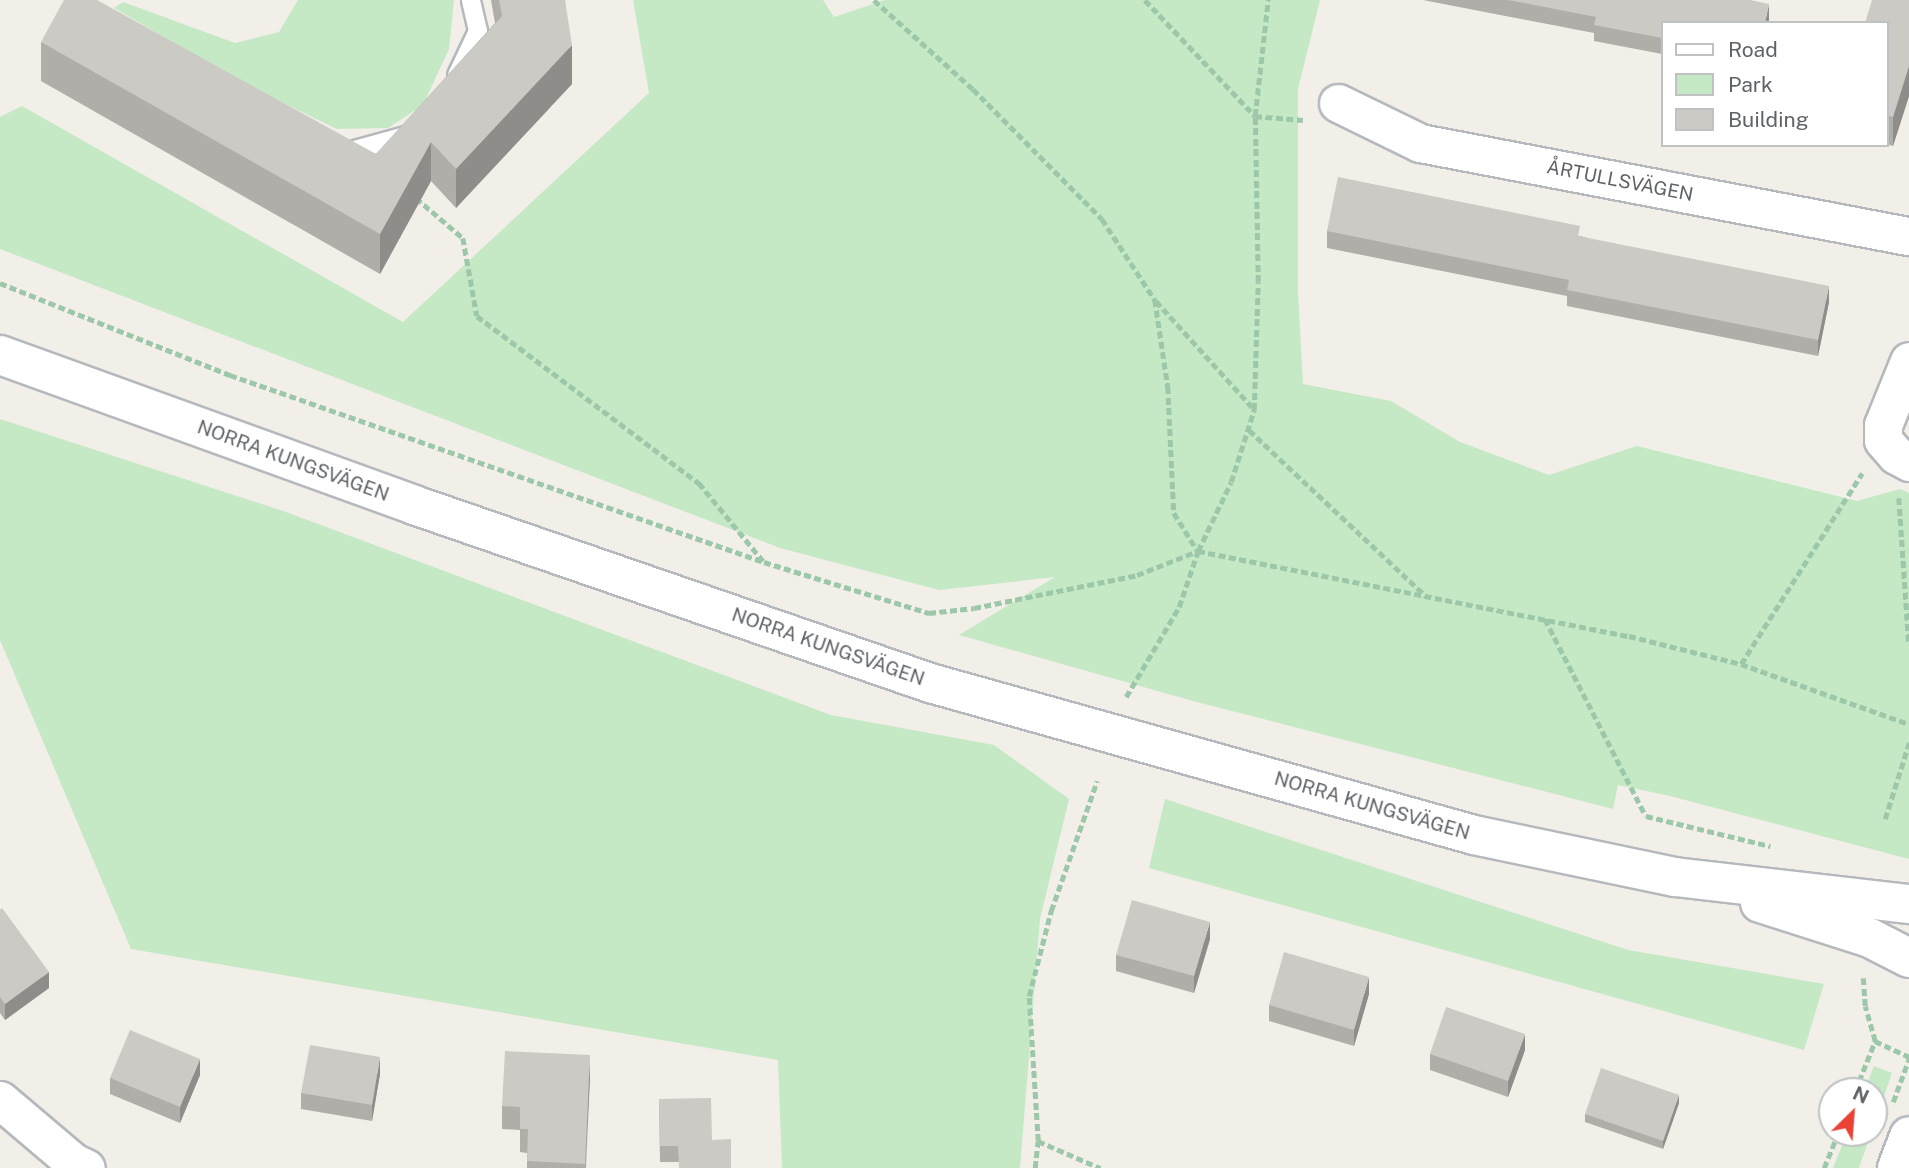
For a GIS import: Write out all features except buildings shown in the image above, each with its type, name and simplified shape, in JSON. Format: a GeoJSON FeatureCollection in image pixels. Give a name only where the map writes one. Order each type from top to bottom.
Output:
{"type":"FeatureCollection","features":[{"type":"Feature","properties":{"kind":"main road","name":"NORRA KUNGSVÄGEN"},"geometry":{"type":"LineString","coordinates":[[0,355],[414,505],[930,682],[1474,835],[1675,877],[1909,904]]}},
{"type":"Feature","properties":{"kind":"main road","name":"NORRA KUNGSVÄGEN"},"geometry":{"type":"LineString","coordinates":[[1675,877],[1870,938],[1909,958]]}},
{"type":"Feature","properties":{"kind":"main road"},"geometry":{"type":"LineString","coordinates":[[1897,1168],[1909,1136]]}},
{"type":"Feature","properties":{"kind":"street","name":"ÅRTULLSVÄGEN"},"geometry":{"type":"LineString","coordinates":[[1338,103],[1420,143],[1909,236]]}},
{"type":"Feature","properties":{"kind":"street"},"geometry":{"type":"LineString","coordinates":[[1896,453],[1883,425],[1909,361]]}},
{"type":"Feature","properties":{"kind":"street"},"geometry":{"type":"LineString","coordinates":[[0,1100],[74,1162],[86,1168]]}},
{"type":"Feature","properties":{"kind":"lane"},"geometry":{"type":"LineString","coordinates":[[447,90],[478,31],[471,0]]}},
{"type":"Feature","properties":{"kind":"lane"},"geometry":{"type":"LineString","coordinates":[[347,152],[410,135],[425,117]]}},
{"type":"Feature","properties":{"kind":"path"},"geometry":{"type":"LineString","coordinates":[[874,0],[973,89],[1102,219],[1155,300],[1254,410]]}},
{"type":"Feature","properties":{"kind":"path"},"geometry":{"type":"LineString","coordinates":[[1145,0],[1255,116],[1306,121],[1338,103]]}},
{"type":"Feature","properties":{"kind":"path"},"geometry":{"type":"LineString","coordinates":[[1126,697],[1179,607],[1198,551],[1231,482],[1254,410],[1258,282],[1255,116],[1268,0]]}},
{"type":"Feature","properties":{"kind":"path"},"geometry":{"type":"LineString","coordinates":[[407,189],[433,215],[463,238],[477,316],[699,483],[764,562]]}},
{"type":"Feature","properties":{"kind":"path"},"geometry":{"type":"LineString","coordinates":[[0,283],[230,375],[764,562],[929,613],[974,608],[1137,575],[1198,551],[1545,619],[1741,664],[1909,724]]}},
{"type":"Feature","properties":{"kind":"path"},"geometry":{"type":"LineString","coordinates":[[1155,300],[1168,387],[1174,513],[1198,551]]}},
{"type":"Feature","properties":{"kind":"path"},"geometry":{"type":"LineString","coordinates":[[1249,431],[1428,598]]}},
{"type":"Feature","properties":{"kind":"path"},"geometry":{"type":"LineString","coordinates":[[1896,453],[1909,645]]}},
{"type":"Feature","properties":{"kind":"path"},"geometry":{"type":"LineString","coordinates":[[1741,664],[1896,453]]}},
{"type":"Feature","properties":{"kind":"path"},"geometry":{"type":"LineString","coordinates":[[1545,619],[1646,816],[1772,846]]}},
{"type":"Feature","properties":{"kind":"path"},"geometry":{"type":"LineString","coordinates":[[1885,819],[1909,743]]}},
{"type":"Feature","properties":{"kind":"path"},"geometry":{"type":"LineString","coordinates":[[1035,1168],[1038,1142],[1029,996],[1051,911],[1097,781]]}},
{"type":"Feature","properties":{"kind":"path"},"geometry":{"type":"LineString","coordinates":[[1875,1041],[1909,1057]]}},
{"type":"Feature","properties":{"kind":"path"},"geometry":{"type":"LineString","coordinates":[[1038,1142],[1100,1168]]}},
{"type":"Feature","properties":{"kind":"path"},"geometry":{"type":"LineString","coordinates":[[1824,1168],[1832,1147]]}},
{"type":"Feature","properties":{"kind":"green space"},"geometry":{"type":"Polygon","coordinates":[[[298,0],[454,0],[449,49],[423,105],[388,128],[337,129],[250,87],[114,8],[123,2],[235,43],[279,32],[298,0]]]}},
{"type":"Feature","properties":{"kind":"green space"},"geometry":{"type":"Polygon","coordinates":[[[633,0],[823,0],[834,17],[885,0],[1320,0],[1298,89],[1298,293],[1303,384],[1391,401],[1460,442],[1549,475],[1637,446],[1857,501],[1900,489],[1909,493],[1909,859],[1670,796],[1618,785],[1613,809],[1193,701],[959,635],[1055,577],[939,590],[780,548],[0,249],[0,117],[22,106],[403,322],[649,93],[633,0]]]}},
{"type":"Feature","properties":{"kind":"green space"},"geometry":{"type":"Polygon","coordinates":[[[0,419],[286,512],[831,715],[994,745],[1069,799],[1040,919],[1020,1168],[782,1168],[778,1060],[131,949],[0,640],[0,419]]]}},
{"type":"Feature","properties":{"kind":"green space"},"geometry":{"type":"Polygon","coordinates":[[[1165,799],[1628,950],[1824,984],[1804,1050],[1149,868],[1165,799]]]}},
{"type":"Feature","properties":{"kind":"green space"},"geometry":{"type":"Polygon","coordinates":[[[1874,1066],[1892,1073],[1888,1085],[1888,1077],[1870,1077],[1874,1066]]]}},
{"type":"Feature","properties":{"kind":"green space"},"geometry":{"type":"Polygon","coordinates":[[[1841,1147],[1866,1147],[1859,1168],[1833,1168],[1841,1147]]]}}]}
